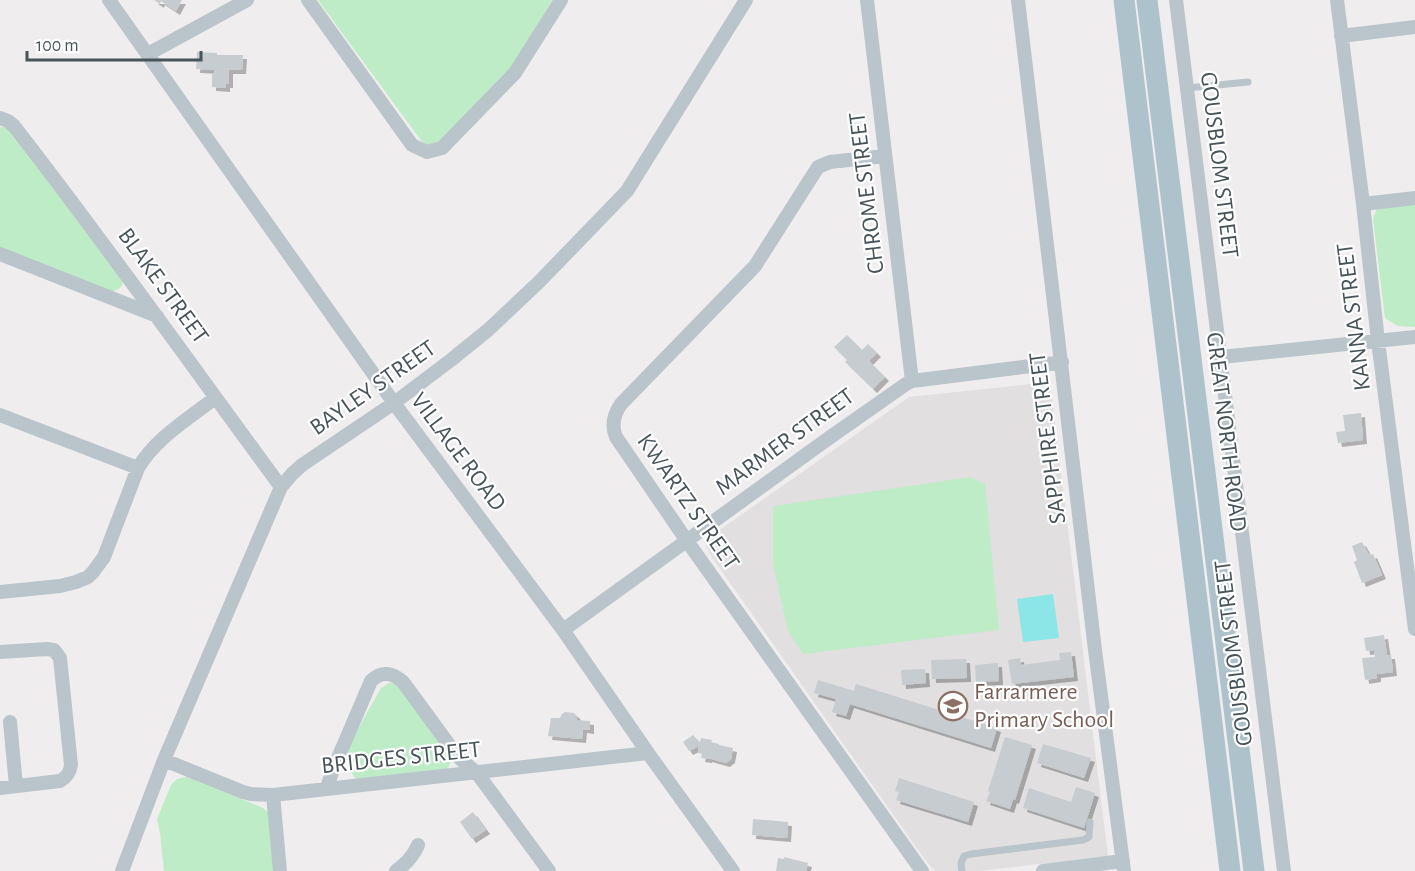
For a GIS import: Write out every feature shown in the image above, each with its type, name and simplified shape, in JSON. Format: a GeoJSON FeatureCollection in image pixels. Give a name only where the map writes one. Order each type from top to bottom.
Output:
{"type":"FeatureCollection","features":[{"type":"Feature","properties":{"kind":"main road","name":"GREAT NORTH ROAD"},"geometry":{"type":"LineString","coordinates":[[1124,0],[1230,871]]}},
{"type":"Feature","properties":{"kind":"main road","name":"GREAT NORTH ROAD"},"geometry":{"type":"LineString","coordinates":[[1147,0],[1254,871]]}},
{"type":"Feature","properties":{"kind":"main road"},"geometry":{"type":"LineString","coordinates":[[1135,91],[1158,87]]}},
{"type":"Feature","properties":{"kind":"street","name":"VILLAGE ROAD"},"geometry":{"type":"LineString","coordinates":[[109,0],[394,403],[563,630],[733,871]]}},
{"type":"Feature","properties":{"kind":"street"},"geometry":{"type":"LineString","coordinates":[[148,54],[247,0]]}},
{"type":"Feature","properties":{"kind":"street"},"geometry":{"type":"LineString","coordinates":[[308,0],[412,145],[427,153],[442,148],[515,73],[561,0]]}},
{"type":"Feature","properties":{"kind":"street","name":"BAYLEY STREET"},"geometry":{"type":"LineString","coordinates":[[122,871],[164,760],[281,487],[302,465],[394,403],[488,330],[539,282],[627,191],[746,0]]}},
{"type":"Feature","properties":{"kind":"street","name":"CHROME STREET"},"geometry":{"type":"LineString","coordinates":[[867,0],[912,381]]}},
{"type":"Feature","properties":{"kind":"street","name":"SAPPHIRE STREET"},"geometry":{"type":"LineString","coordinates":[[1018,0],[1123,866]]}},
{"type":"Feature","properties":{"kind":"street","name":"GOUSBLOM STREET"},"geometry":{"type":"LineString","coordinates":[[1176,0],[1284,871]]}},
{"type":"Feature","properties":{"kind":"street","name":"KANNA STREET"},"geometry":{"type":"LineString","coordinates":[[1336,0],[1415,629]]}},
{"type":"Feature","properties":{"kind":"street"},"geometry":{"type":"LineString","coordinates":[[1341,36],[1415,27]]}},
{"type":"Feature","properties":{"kind":"street","name":"BLAKE STREET"},"geometry":{"type":"LineString","coordinates":[[1,119],[11,123],[21,134],[281,487]]}},
{"type":"Feature","properties":{"kind":"street","name":"KWARTZ STREET"},"geometry":{"type":"LineString","coordinates":[[885,156],[830,162],[818,167],[755,266],[618,409],[613,419],[613,431],[687,541],[922,871]]}},
{"type":"Feature","properties":{"kind":"street"},"geometry":{"type":"LineString","coordinates":[[1363,204],[1415,198]]}},
{"type":"Feature","properties":{"kind":"street"},"geometry":{"type":"LineString","coordinates":[[0,254],[158,317]]}},
{"type":"Feature","properties":{"kind":"street"},"geometry":{"type":"LineString","coordinates":[[1221,357],[1415,337]]}},
{"type":"Feature","properties":{"kind":"street","name":"MARMER STREET"},"geometry":{"type":"LineString","coordinates":[[563,630],[902,386],[912,381],[1062,362]]}},
{"type":"Feature","properties":{"kind":"street"},"geometry":{"type":"LineString","coordinates":[[0,592],[60,586],[82,580],[93,572],[104,557],[138,468],[150,450],[215,398]]}},
{"type":"Feature","properties":{"kind":"street"},"geometry":{"type":"LineString","coordinates":[[0,415],[138,468]]}},
{"type":"Feature","properties":{"kind":"street"},"geometry":{"type":"LineString","coordinates":[[0,652],[46,649],[54,650],[60,658],[71,758],[70,771],[67,777],[60,781],[0,788]]}},
{"type":"Feature","properties":{"kind":"street"},"geometry":{"type":"LineString","coordinates":[[327,788],[371,681],[377,675],[396,676],[403,682],[458,757],[477,773],[549,871]]}},
{"type":"Feature","properties":{"kind":"street"},"geometry":{"type":"LineString","coordinates":[[10,722],[16,786]]}},
{"type":"Feature","properties":{"kind":"street","name":"BRIDGES STREET"},"geometry":{"type":"LineString","coordinates":[[164,760],[243,792],[273,795],[648,753]]}},
{"type":"Feature","properties":{"kind":"street"},"geometry":{"type":"LineString","coordinates":[[273,795],[280,871]]}},
{"type":"Feature","properties":{"kind":"street"},"geometry":{"type":"LineString","coordinates":[[396,871],[414,854],[418,845]]}},
{"type":"Feature","properties":{"kind":"street"},"geometry":{"type":"LineString","coordinates":[[1043,871],[1123,866]]}},
{"type":"Feature","properties":{"kind":"lane"},"geometry":{"type":"LineString","coordinates":[[1187,88],[1248,82]]}},
{"type":"Feature","properties":{"kind":"lane"},"geometry":{"type":"LineString","coordinates":[[962,871],[961,863],[964,856],[971,854],[1083,840],[1089,837],[1090,822]]}},
{"type":"Feature","properties":{"kind":"shaded area","name":"Farrarmere Primary School"},"geometry":{"type":"Polygon","coordinates":[[[1050,382],[1108,856],[979,871],[936,871],[923,857],[706,546],[711,536],[909,397],[1050,382]]]}},
{"type":"Feature","properties":{"kind":"green space"},"geometry":{"type":"Polygon","coordinates":[[[318,0],[552,0],[511,70],[446,143],[427,146],[318,0]]]}},
{"type":"Feature","properties":{"kind":"green space"},"geometry":{"type":"Polygon","coordinates":[[[0,127],[14,128],[120,273],[123,284],[120,288],[110,293],[0,250],[0,127]]]}},
{"type":"Feature","properties":{"kind":"green space"},"geometry":{"type":"Polygon","coordinates":[[[1415,200],[1415,327],[1398,326],[1385,318],[1373,219],[1377,208],[1415,200]]]}},
{"type":"Feature","properties":{"kind":"green space"},"geometry":{"type":"Polygon","coordinates":[[[971,477],[985,484],[999,630],[803,654],[788,631],[773,565],[773,506],[971,477]]]}},
{"type":"Feature","properties":{"kind":"green space"},"geometry":{"type":"Polygon","coordinates":[[[389,683],[399,684],[452,760],[448,768],[440,772],[357,780],[351,772],[347,764],[347,757],[354,737],[381,688],[389,683]]]}},
{"type":"Feature","properties":{"kind":"green space"},"geometry":{"type":"Polygon","coordinates":[[[186,777],[263,808],[272,815],[279,871],[164,871],[157,819],[171,785],[177,779],[186,777]]]}},
{"type":"Feature","properties":{"kind":"water"},"geometry":{"type":"Polygon","coordinates":[[[1053,594],[1059,638],[1023,642],[1017,599],[1053,594]]]}},
{"type":"Feature","properties":{"kind":"building"},"geometry":{"type":"Polygon","coordinates":[[[154,0],[182,0],[176,11],[161,1],[160,4],[154,0]]]}},
{"type":"Feature","properties":{"kind":"building"},"geometry":{"type":"Polygon","coordinates":[[[197,52],[243,55],[242,70],[229,70],[229,84],[226,84],[226,88],[212,87],[214,70],[196,69],[197,52]]]}},
{"type":"Feature","properties":{"kind":"building"},"geometry":{"type":"Polygon","coordinates":[[[847,335],[862,350],[868,344],[877,353],[869,361],[885,377],[873,389],[845,362],[847,360],[834,347],[847,335]]]}},
{"type":"Feature","properties":{"kind":"building"},"geometry":{"type":"Polygon","coordinates":[[[1361,413],[1363,440],[1338,443],[1336,432],[1345,431],[1343,415],[1361,413]]]}},
{"type":"Feature","properties":{"kind":"building"},"geometry":{"type":"Polygon","coordinates":[[[1362,542],[1369,555],[1373,554],[1382,575],[1362,583],[1354,562],[1357,560],[1352,546],[1362,542]]]}},
{"type":"Feature","properties":{"kind":"building"},"geometry":{"type":"Polygon","coordinates":[[[1384,635],[1387,655],[1391,655],[1393,672],[1377,674],[1377,678],[1365,680],[1362,658],[1375,657],[1374,650],[1366,651],[1364,638],[1384,635]]]}},
{"type":"Feature","properties":{"kind":"building"},"geometry":{"type":"Polygon","coordinates":[[[1071,652],[1074,677],[1012,684],[1008,660],[1020,658],[1021,665],[1060,660],[1059,653],[1071,652]]]}},
{"type":"Feature","properties":{"kind":"building"},"geometry":{"type":"Polygon","coordinates":[[[966,659],[967,678],[932,679],[931,660],[966,659]]]}},
{"type":"Feature","properties":{"kind":"building"},"geometry":{"type":"Polygon","coordinates":[[[998,663],[999,681],[976,682],[975,665],[998,663]]]}},
{"type":"Feature","properties":{"kind":"building"},"geometry":{"type":"Polygon","coordinates":[[[925,669],[926,683],[902,685],[901,670],[925,669]]]}},
{"type":"Feature","properties":{"kind":"building"},"geometry":{"type":"Polygon","coordinates":[[[818,680],[854,691],[856,684],[997,728],[991,748],[850,704],[846,716],[832,712],[836,699],[814,693],[818,680]]]}},
{"type":"Feature","properties":{"kind":"building"},"geometry":{"type":"Polygon","coordinates":[[[565,712],[574,713],[577,720],[590,721],[590,730],[583,729],[582,739],[548,736],[551,718],[560,718],[565,712]]]}},
{"type":"Feature","properties":{"kind":"building"},"geometry":{"type":"Polygon","coordinates":[[[693,735],[700,743],[701,738],[733,748],[731,759],[726,763],[701,758],[702,754],[698,753],[699,746],[689,751],[683,742],[693,735]]]}},
{"type":"Feature","properties":{"kind":"building"},"geometry":{"type":"Polygon","coordinates":[[[1005,737],[1032,745],[1015,800],[1013,799],[1010,809],[986,801],[1005,737]]]}},
{"type":"Feature","properties":{"kind":"building"},"geometry":{"type":"Polygon","coordinates":[[[1043,744],[1091,758],[1084,778],[1037,763],[1043,744]]]}},
{"type":"Feature","properties":{"kind":"building"},"geometry":{"type":"Polygon","coordinates":[[[899,778],[974,802],[968,822],[896,800],[899,792],[895,791],[899,778]]]}},
{"type":"Feature","properties":{"kind":"building"},"geometry":{"type":"Polygon","coordinates":[[[1076,787],[1095,793],[1084,828],[1023,808],[1029,788],[1071,802],[1076,787]]]}},
{"type":"Feature","properties":{"kind":"building"},"geometry":{"type":"Polygon","coordinates":[[[473,812],[486,830],[472,839],[460,822],[473,812]]]}},
{"type":"Feature","properties":{"kind":"building"},"geometry":{"type":"Polygon","coordinates":[[[753,819],[788,822],[787,838],[752,835],[753,819]]]}},
{"type":"Feature","properties":{"kind":"building"},"geometry":{"type":"Polygon","coordinates":[[[784,857],[808,863],[806,871],[776,871],[778,858],[784,859],[784,857]]]}},
{"type":"Feature","properties":{"kind":"place","name":"Farrarmere Primary School"},"geometry":{"type":"Point","coordinates":[953,706]}}]}
